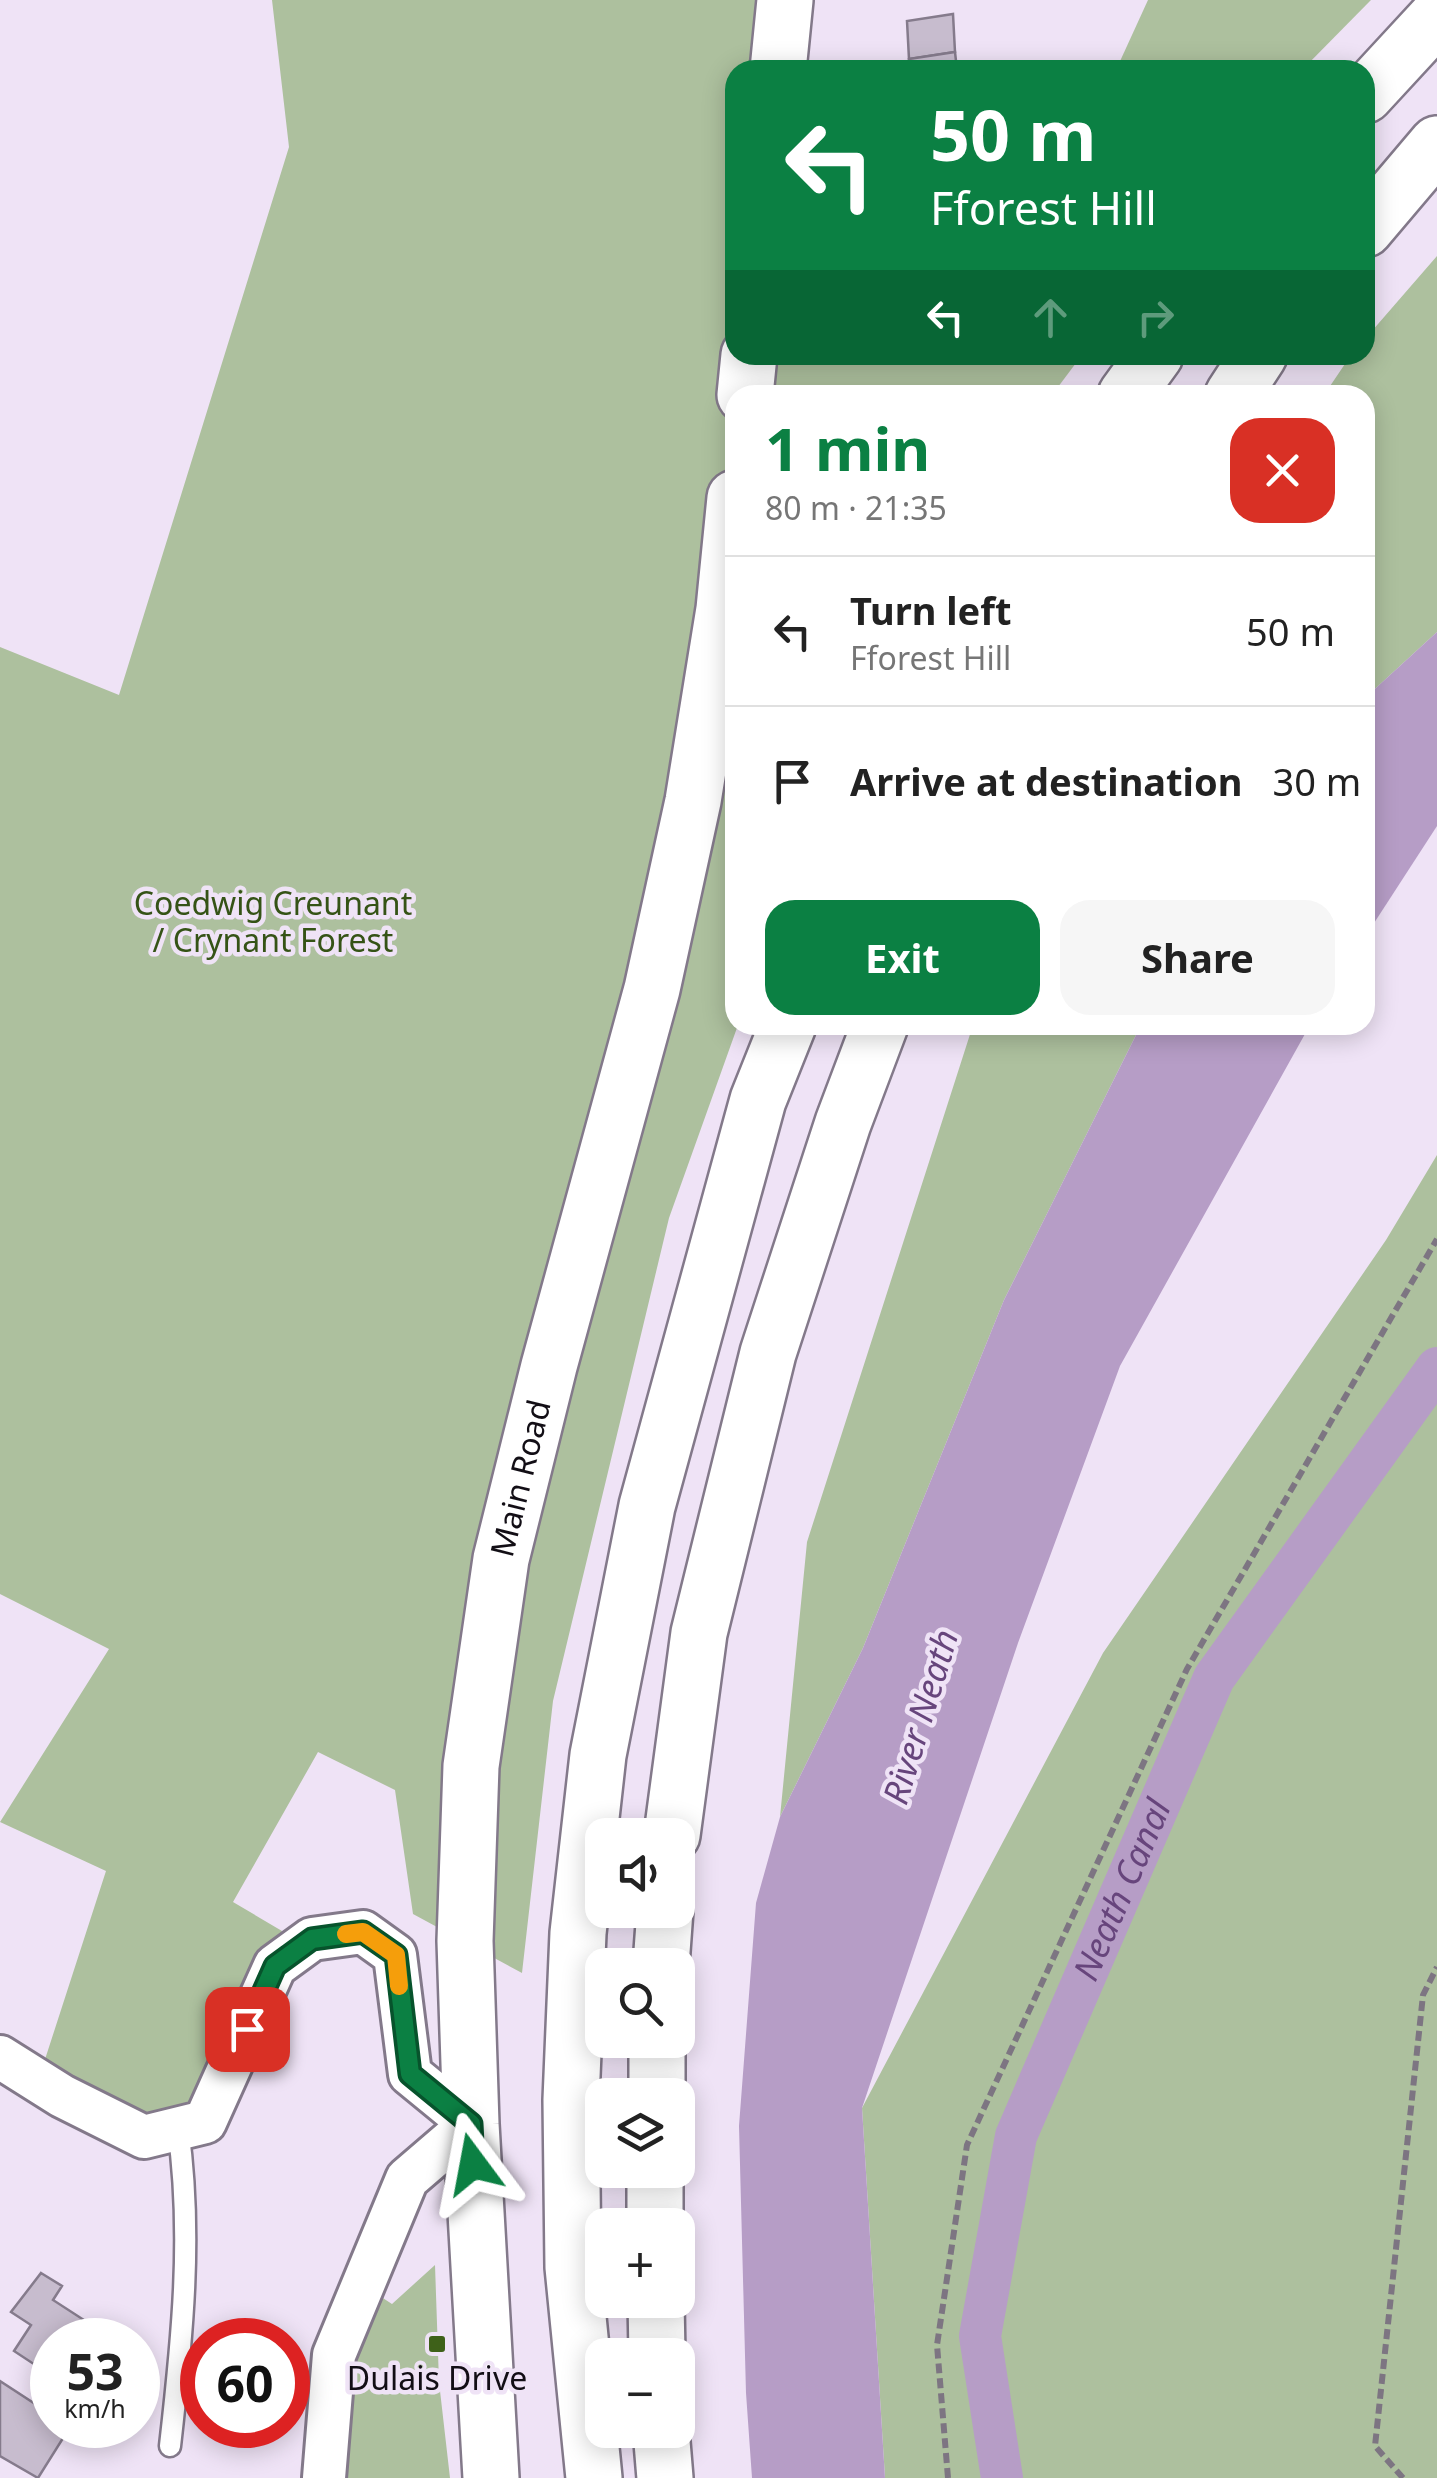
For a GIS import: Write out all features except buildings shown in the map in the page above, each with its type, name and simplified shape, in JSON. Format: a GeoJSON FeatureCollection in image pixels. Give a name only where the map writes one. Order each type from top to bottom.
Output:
{"type":"FeatureCollection","features":[{"type":"Feature","properties":{"kind":"main road"},"geometry":{"type":"LineString","coordinates":[[779,60],[785,0]]}},
{"type":"Feature","properties":{"kind":"main road"},"geometry":{"type":"LineString","coordinates":[[1375,83],[1437,17]]}},
{"type":"Feature","properties":{"kind":"main road"},"geometry":{"type":"LineString","coordinates":[[1375,217],[1437,144]]}},
{"type":"Feature","properties":{"kind":"main road","name":"Main Road"},"geometry":{"type":"LineString","coordinates":[[491,2478],[465,1942],[471,1766],[501,1559],[656,970],[696,782],[725,599]]}},
{"type":"Feature","properties":{"kind":"main road"},"geometry":{"type":"LineString","coordinates":[[594,2478],[573,2267],[571,2100],[578,1933],[598,1756],[647,1506],[758,1100],[784,1035]]}},
{"type":"Feature","properties":{"kind":"main road"},"geometry":{"type":"LineString","coordinates":[[674,1818],[698,1632],[768,1354],[842,1123],[876,1035]]}},
{"type":"Feature","properties":{"kind":"main road"},"geometry":{"type":"LineString","coordinates":[[662,2448],[665,2478]]}},
{"type":"Feature","properties":{"kind":"street"},"geometry":{"type":"LineString","coordinates":[[0,2057],[62,2096],[144,2137],[178,2129],[205,2122],[275,1966],[312,1939],[363,1932],[396,1955],[410,2074],[471,2124],[407,2179],[334,2355],[324,2478]]}},
{"type":"Feature","properties":{"kind":"lane"},"geometry":{"type":"LineString","coordinates":[[170,2446],[184,2330],[184,2174],[178,2129]]}},
{"type":"Feature","properties":{"kind":"path"},"geometry":{"type":"LineString","coordinates":[[948,2478],[937,2345],[967,2145],[1188,1669],[1437,1239]]}},
{"type":"Feature","properties":{"kind":"path"},"geometry":{"type":"LineString","coordinates":[[1402,2478],[1374,2446],[1423,1995],[1437,1966]]}},
{"type":"Feature","properties":{"kind":"green space","name":"Coedwig Creunant / Crynant Forest"},"geometry":{"type":"Polygon","coordinates":[[[272,0],[760,0],[755,60],[725,60],[725,365],[1074,365],[1060,385],[725,385],[725,1035],[734,1035],[669,1218],[553,1701],[522,1973],[413,1914],[395,1790],[318,1752],[233,1902],[282,1931],[275,1966],[205,2122],[144,2137],[38,2081],[106,1871],[0,1822],[109,1649],[0,1594],[0,647],[119,695],[289,147],[272,0]]]}},
{"type":"Feature","properties":{"kind":"green space"},"geometry":{"type":"Polygon","coordinates":[[[1148,0],[1371,0],[1312,60],[1121,60],[1148,0]]]}},
{"type":"Feature","properties":{"kind":"green space"},"geometry":{"type":"Polygon","coordinates":[[[1437,256],[1437,632],[1375,689],[1375,385],[1331,385],[1344,365],[1375,365],[1375,327],[1437,256]]]}},
{"type":"Feature","properties":{"kind":"green space"},"geometry":{"type":"Polygon","coordinates":[[[970,1035],[1136,1035],[1004,1300],[863,1648],[780,1817],[807,1542],[970,1035]]]}},
{"type":"Feature","properties":{"kind":"green space"},"geometry":{"type":"Polygon","coordinates":[[[1437,1155],[1437,2478],[885,2478],[862,2108],[1103,1653],[1386,1240],[1437,1155]]]}},
{"type":"Feature","properties":{"kind":"green space"},"geometry":{"type":"Polygon","coordinates":[[[435,2265],[439,2382],[450,2478],[324,2478],[369,2289],[392,2304],[435,2265]]]}},
{"type":"Feature","properties":{"kind":"water"},"geometry":{"type":"Polygon","coordinates":[[[1437,632],[1437,826],[1375,922],[1375,689],[1437,632]]]}},
{"type":"Feature","properties":{"kind":"water","name":"River Neath"},"geometry":{"type":"Polygon","coordinates":[[[1136,1035],[1304,1035],[1120,1366],[1018,1643],[862,2108],[885,2478],[752,2478],[739,2126],[756,1903],[780,1817],[863,1648],[1004,1300],[1136,1035]]]}},
{"type":"Feature","properties":{"kind":"waterway","name":"Neath Canal"},"geometry":{"type":"LineString","coordinates":[[1002,2478],[980,2336],[1016,2136],[1214,1678],[1437,1368]]}},
{"type":"Feature","properties":{"kind":"slow traffic"},"geometry":{"type":"LineString","coordinates":[[346,1934],[363,1932],[396,1955],[399,1986]]}},
{"type":"Feature","properties":{"kind":"place","name":"Dulais Drive"},"geometry":{"type":"Point","coordinates":[437,2344]}},
{"type":"Feature","properties":{"kind":"route"},"geometry":{"type":"LineString","coordinates":[[247,2029],[275,1966],[312,1939],[363,1932],[396,1955],[410,2074],[471,2124],[473,2164]]}}]}
